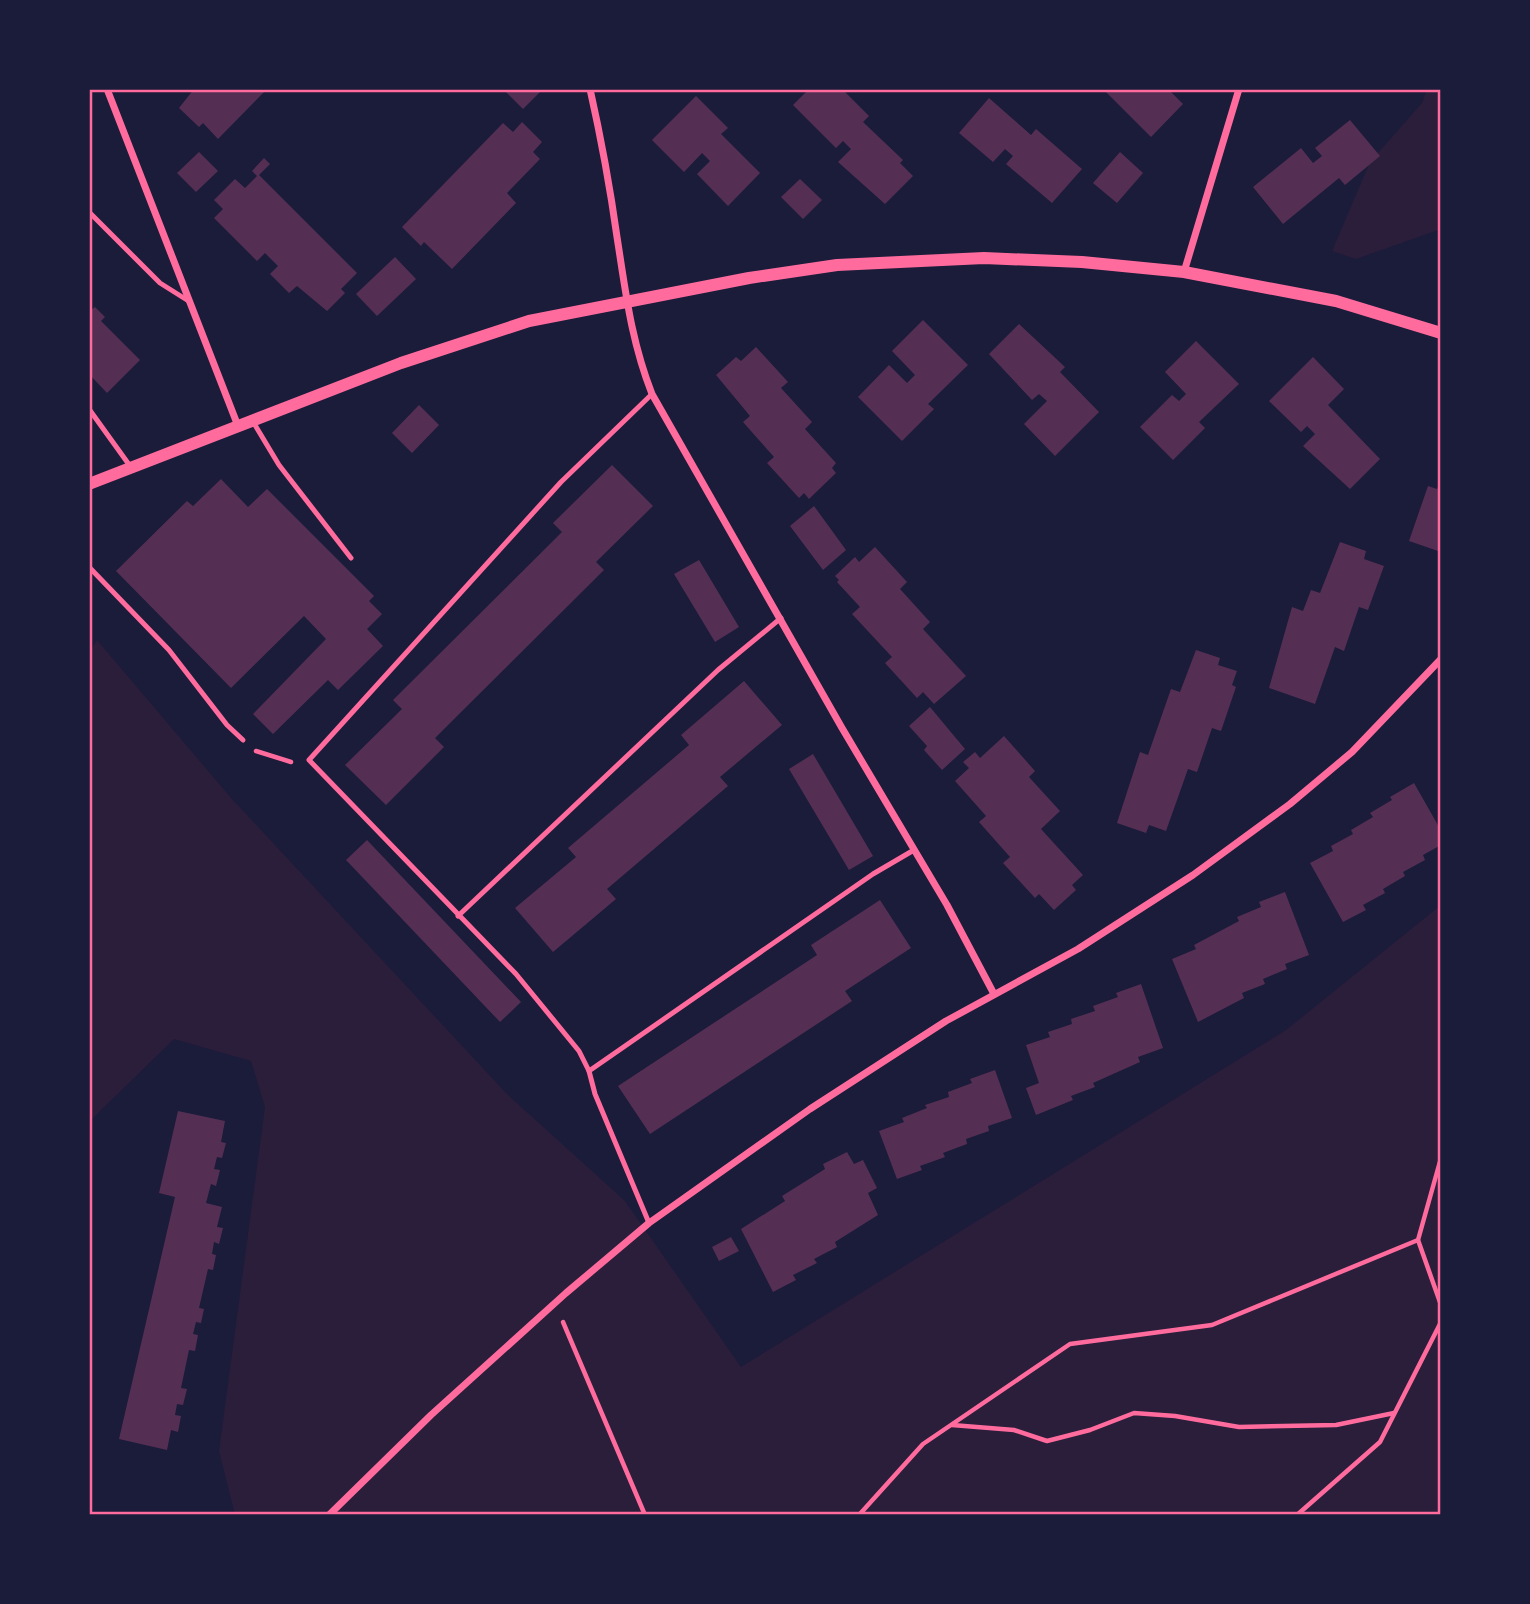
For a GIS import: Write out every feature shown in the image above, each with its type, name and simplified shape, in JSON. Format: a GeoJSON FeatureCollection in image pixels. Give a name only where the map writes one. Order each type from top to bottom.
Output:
{"type":"FeatureCollection","features":[{"type":"Feature","properties":{"kind":"street"},"geometry":{"type":"LineString","coordinates":[[107,89],[237,426]]}},
{"type":"Feature","properties":{"kind":"street"},"geometry":{"type":"LineString","coordinates":[[590,89],[604,152],[625,303],[636,352],[652,394],[994,994]]}},
{"type":"Feature","properties":{"kind":"street"},"geometry":{"type":"LineString","coordinates":[[1184,272],[1239,89]]}},
{"type":"Feature","properties":{"kind":"street"},"geometry":{"type":"LineString","coordinates":[[89,484],[401,363],[529,321],[749,278],[837,265],[915,260],[1082,261],[1184,272],[1336,301],[1441,333]]}},
{"type":"Feature","properties":{"kind":"street"},"geometry":{"type":"LineString","coordinates":[[329,1515],[432,1415],[561,1298],[649,1223],[810,1109],[946,1021],[1078,949],[1152,902],[1290,804],[1352,752],[1441,659]]}},
{"type":"Feature","properties":{"kind":"lane"},"geometry":{"type":"LineString","coordinates":[[89,212],[160,283],[187,300]]}},
{"type":"Feature","properties":{"kind":"lane"},"geometry":{"type":"LineString","coordinates":[[649,1223],[579,1051],[516,974],[309,760],[561,482],[652,394]]}},
{"type":"Feature","properties":{"kind":"lane"},"geometry":{"type":"LineString","coordinates":[[89,409],[131,467]]}},
{"type":"Feature","properties":{"kind":"lane"},"geometry":{"type":"LineString","coordinates":[[252,420],[279,465],[351,558]]}},
{"type":"Feature","properties":{"kind":"lane"},"geometry":{"type":"LineString","coordinates":[[89,567],[169,650],[227,725],[243,740]]}},
{"type":"Feature","properties":{"kind":"lane"},"geometry":{"type":"LineString","coordinates":[[458,916],[718,670],[780,618]]}},
{"type":"Feature","properties":{"kind":"lane"},"geometry":{"type":"LineString","coordinates":[[589,1071],[873,874],[914,850]]}},
{"type":"Feature","properties":{"kind":"path"},"geometry":{"type":"LineString","coordinates":[[243,740],[273,759],[287,762],[309,760]]}},
{"type":"Feature","properties":{"kind":"path"},"geometry":{"type":"LineString","coordinates":[[1441,1158],[1418,1240],[1441,1305]]}},
{"type":"Feature","properties":{"kind":"path"},"geometry":{"type":"LineString","coordinates":[[859,1515],[923,1444],[1070,1344],[1212,1325],[1418,1240]]}},
{"type":"Feature","properties":{"kind":"path"},"geometry":{"type":"LineString","coordinates":[[561,1298],[564,1324],[645,1515]]}},
{"type":"Feature","properties":{"kind":"path"},"geometry":{"type":"LineString","coordinates":[[1297,1515],[1380,1442],[1441,1322]]}},
{"type":"Feature","properties":{"kind":"path"},"geometry":{"type":"LineString","coordinates":[[950,1425],[1014,1430],[1047,1441],[1090,1430],[1134,1413],[1175,1416],[1240,1427],[1336,1425],[1394,1413]]}},
{"type":"Feature","properties":{"kind":"shaded area"},"geometry":{"type":"Polygon","coordinates":[[[1427,89],[1441,89],[1441,229],[1356,259],[1332,251],[1370,162],[1422,103],[1427,89]]]}},
{"type":"Feature","properties":{"kind":"shaded area"},"geometry":{"type":"Polygon","coordinates":[[[97,640],[232,799],[508,1095],[625,1201],[741,1367],[1286,1030],[1441,905],[1441,1515],[235,1515],[219,1451],[265,1107],[251,1061],[174,1039],[89,1122],[89,653],[97,640]]]}},
{"type":"Feature","properties":{"kind":"building"},"geometry":{"type":"Polygon","coordinates":[[[194,89],[267,89],[218,139],[203,123],[199,127],[179,108],[194,89]]]}},
{"type":"Feature","properties":{"kind":"building"},"geometry":{"type":"Polygon","coordinates":[[[503,89],[543,89],[523,109],[503,89]]]}},
{"type":"Feature","properties":{"kind":"building"},"geometry":{"type":"Polygon","coordinates":[[[809,89],[842,89],[869,116],[863,122],[903,160],[900,163],[913,176],[885,204],[838,162],[851,149],[843,141],[836,148],[793,105],[809,89]]]}},
{"type":"Feature","properties":{"kind":"building"},"geometry":{"type":"Polygon","coordinates":[[[1103,89],[1168,89],[1183,104],[1151,137],[1103,89]]]}},
{"type":"Feature","properties":{"kind":"building"},"geometry":{"type":"Polygon","coordinates":[[[696,96],[728,128],[721,134],[760,173],[728,206],[697,174],[710,161],[702,153],[684,172],[652,140],[696,96]]]}},
{"type":"Feature","properties":{"kind":"building"},"geometry":{"type":"Polygon","coordinates":[[[989,98],[1031,135],[1036,129],[1082,169],[1052,203],[1006,164],[1013,156],[1005,149],[993,162],[959,133],[989,98]]]}},
{"type":"Feature","properties":{"kind":"building"},"geometry":{"type":"Polygon","coordinates":[[[1350,120],[1380,156],[1345,185],[1339,178],[1283,224],[1253,187],[1301,148],[1313,163],[1322,156],[1315,148],[1350,120]]]}},
{"type":"Feature","properties":{"kind":"building"},"geometry":{"type":"Polygon","coordinates":[[[522,122],[542,142],[533,152],[540,159],[507,193],[516,203],[452,269],[424,242],[421,246],[402,227],[503,123],[513,132],[522,122]]]}},
{"type":"Feature","properties":{"kind":"building"},"geometry":{"type":"Polygon","coordinates":[[[199,152],[218,171],[196,192],[177,173],[199,152]]]}},
{"type":"Feature","properties":{"kind":"building"},"geometry":{"type":"Polygon","coordinates":[[[1120,152],[1143,173],[1117,203],[1093,183],[1120,152]]]}},
{"type":"Feature","properties":{"kind":"building"},"geometry":{"type":"Polygon","coordinates":[[[264,158],[270,164],[259,175],[357,273],[341,289],[345,293],[327,311],[297,286],[289,293],[270,274],[278,266],[265,253],[257,261],[214,218],[223,209],[214,200],[235,179],[245,188],[257,176],[252,171],[264,158]]]}},
{"type":"Feature","properties":{"kind":"building"},"geometry":{"type":"Polygon","coordinates":[[[800,179],[822,200],[803,219],[781,197],[800,179]]]}},
{"type":"Feature","properties":{"kind":"building"},"geometry":{"type":"Polygon","coordinates":[[[395,257],[416,279],[377,316],[356,294],[395,257]]]}},
{"type":"Feature","properties":{"kind":"building"},"geometry":{"type":"Polygon","coordinates":[[[95,307],[105,317],[101,321],[140,360],[107,393],[89,374],[89,308],[91,310],[95,307]]]}},
{"type":"Feature","properties":{"kind":"building"},"geometry":{"type":"Polygon","coordinates":[[[923,320],[968,365],[928,404],[934,409],[902,441],[858,397],[889,365],[907,383],[915,375],[892,351],[923,320]]]}},
{"type":"Feature","properties":{"kind":"building"},"geometry":{"type":"Polygon","coordinates":[[[1019,324],[1065,367],[1060,372],[1099,412],[1055,456],[1024,424],[1047,401],[1039,394],[1032,400],[989,354],[1019,324]]]}},
{"type":"Feature","properties":{"kind":"building"},"geometry":{"type":"Polygon","coordinates":[[[1196,341],[1239,384],[1199,422],[1205,428],[1173,460],[1140,427],[1172,395],[1179,401],[1186,394],[1165,372],[1196,341]]]}},
{"type":"Feature","properties":{"kind":"building"},"geometry":{"type":"Polygon","coordinates":[[[756,347],[788,382],[781,388],[812,422],[805,429],[836,463],[832,468],[836,473],[809,499],[804,493],[799,498],[767,463],[774,457],[743,422],[750,416],[716,375],[736,357],[741,361],[756,347]]]}},
{"type":"Feature","properties":{"kind":"building"},"geometry":{"type":"Polygon","coordinates":[[[1313,357],[1344,389],[1328,405],[1380,459],[1350,489],[1303,446],[1315,434],[1307,426],[1301,432],[1269,401],[1313,357]]]}},
{"type":"Feature","properties":{"kind":"building"},"geometry":{"type":"Polygon","coordinates":[[[419,405],[439,425],[412,453],[392,433],[419,405]]]}},
{"type":"Feature","properties":{"kind":"building"},"geometry":{"type":"Polygon","coordinates":[[[612,465],[653,506],[596,562],[604,570],[435,738],[444,747],[386,805],[345,765],[402,709],[393,700],[562,532],[553,523],[612,465]]]}},
{"type":"Feature","properties":{"kind":"building"},"geometry":{"type":"Polygon","coordinates":[[[221,479],[248,507],[267,489],[374,596],[369,601],[382,614],[367,629],[383,646],[338,690],[328,680],[273,734],[253,714],[326,639],[304,616],[231,688],[116,571],[187,501],[193,506],[221,479]]]}},
{"type":"Feature","properties":{"kind":"building"},"geometry":{"type":"Polygon","coordinates":[[[1441,480],[1441,552],[1409,541],[1428,486],[1437,489],[1441,480]]]}},
{"type":"Feature","properties":{"kind":"building"},"geometry":{"type":"Polygon","coordinates":[[[814,506],[846,550],[823,570],[790,526],[814,506]]]}},
{"type":"Feature","properties":{"kind":"building"},"geometry":{"type":"Polygon","coordinates":[[[1340,542],[1366,551],[1364,559],[1384,566],[1368,610],[1359,607],[1344,651],[1335,647],[1315,704],[1269,688],[1292,607],[1303,611],[1311,590],[1320,593],[1340,542]]]}},
{"type":"Feature","properties":{"kind":"building"},"geometry":{"type":"Polygon","coordinates":[[[875,547],[907,582],[900,589],[930,622],[923,629],[966,676],[934,704],[923,692],[917,698],[885,663],[892,657],[852,614],[860,607],[837,582],[839,580],[835,576],[855,557],[859,562],[875,547]]]}},
{"type":"Feature","properties":{"kind":"building"},"geometry":{"type":"Polygon","coordinates":[[[699,560],[739,627],[715,642],[674,574],[699,560]]]}},
{"type":"Feature","properties":{"kind":"building"},"geometry":{"type":"Polygon","coordinates":[[[1196,650],[1220,658],[1218,665],[1237,671],[1232,685],[1236,687],[1221,731],[1212,728],[1197,772],[1188,769],[1166,831],[1149,825],[1146,833],[1117,823],[1140,752],[1148,755],[1171,689],[1180,692],[1196,650]]]}},
{"type":"Feature","properties":{"kind":"building"},"geometry":{"type":"Polygon","coordinates":[[[744,681],[782,725],[720,777],[728,786],[607,889],[616,899],[553,952],[515,908],[576,857],[568,848],[689,745],[681,735],[744,681]]]}},
{"type":"Feature","properties":{"kind":"building"},"geometry":{"type":"Polygon","coordinates":[[[930,707],[965,749],[942,770],[924,750],[927,746],[909,726],[930,707]]]}},
{"type":"Feature","properties":{"kind":"building"},"geometry":{"type":"Polygon","coordinates":[[[1004,736],[1035,771],[1029,777],[1060,811],[1041,829],[1083,875],[1072,885],[1076,890],[1054,910],[1039,894],[1035,898],[1003,863],[1010,857],[979,822],[986,816],[955,781],[969,768],[963,762],[975,752],[980,758],[1004,736]]]}},
{"type":"Feature","properties":{"kind":"building"},"geometry":{"type":"Polygon","coordinates":[[[813,754],[873,856],[849,870],[789,769],[813,754]]]}},
{"type":"Feature","properties":{"kind":"building"},"geometry":{"type":"Polygon","coordinates":[[[1414,783],[1439,827],[1441,845],[1423,855],[1425,860],[1403,872],[1405,876],[1383,889],[1385,893],[1363,905],[1366,910],[1343,922],[1310,863],[1333,851],[1331,846],[1353,834],[1351,830],[1373,817],[1370,813],[1414,783]]]}},
{"type":"Feature","properties":{"kind":"building"},"geometry":{"type":"Polygon","coordinates":[[[367,840],[521,1002],[500,1022],[346,860],[367,840]]]}},
{"type":"Feature","properties":{"kind":"building"},"geometry":{"type":"Polygon","coordinates":[[[1285,892],[1309,955],[1285,964],[1287,969],[1263,979],[1265,984],[1242,993],[1244,998],[1198,1022],[1172,959],[1196,949],[1194,945],[1239,921],[1237,917],[1261,907],[1259,902],[1285,892]]]}},
{"type":"Feature","properties":{"kind":"building"},"geometry":{"type":"Polygon","coordinates":[[[880,900],[911,948],[845,991],[852,1001],[650,1134],[618,1086],[817,955],[811,945],[880,900]]]}},
{"type":"Feature","properties":{"kind":"building"},"geometry":{"type":"Polygon","coordinates":[[[1141,984],[1163,1048],[1138,1057],[1140,1062],[1093,1083],[1095,1087],[1071,1096],[1073,1100],[1036,1115],[1026,1088],[1039,1083],[1026,1045],[1050,1037],[1048,1032],[1072,1024],[1071,1019],[1095,1011],[1093,1006],[1118,997],[1116,993],[1141,984]]]}},
{"type":"Feature","properties":{"kind":"building"},"geometry":{"type":"Polygon","coordinates":[[[995,1070],[1012,1118],[988,1126],[989,1131],[966,1139],[967,1144],[943,1153],[945,1157],[920,1166],[922,1170],[897,1179],[879,1131],[904,1122],[902,1118],[927,1108],[925,1105],[949,1097],[948,1092],[972,1083],[970,1079],[995,1070]]]}},
{"type":"Feature","properties":{"kind":"building"},"geometry":{"type":"Polygon","coordinates":[[[178,1111],[225,1121],[221,1142],[226,1143],[222,1158],[217,1157],[214,1169],[220,1170],[216,1186],[211,1184],[206,1203],[222,1207],[217,1227],[223,1228],[219,1244],[214,1242],[212,1254],[216,1255],[213,1270],[208,1269],[199,1308],[204,1309],[201,1323],[196,1322],[193,1334],[198,1335],[195,1351],[189,1350],[181,1388],[187,1389],[183,1405],[177,1404],[175,1415],[181,1416],[178,1432],[171,1430],[167,1450],[119,1439],[175,1197],[159,1193],[178,1111]]]}},
{"type":"Feature","properties":{"kind":"building"},"geometry":{"type":"Polygon","coordinates":[[[847,1152],[854,1164],[863,1160],[877,1188],[868,1193],[878,1215],[835,1242],[837,1247],[814,1259],[817,1263],[793,1275],[796,1280],[773,1292],[741,1229],[785,1201],[782,1196],[825,1169],[823,1164],[847,1152]]]}},
{"type":"Feature","properties":{"kind":"building"},"geometry":{"type":"Polygon","coordinates":[[[731,1237],[739,1251],[719,1261],[712,1247],[731,1237]]]}}]}
